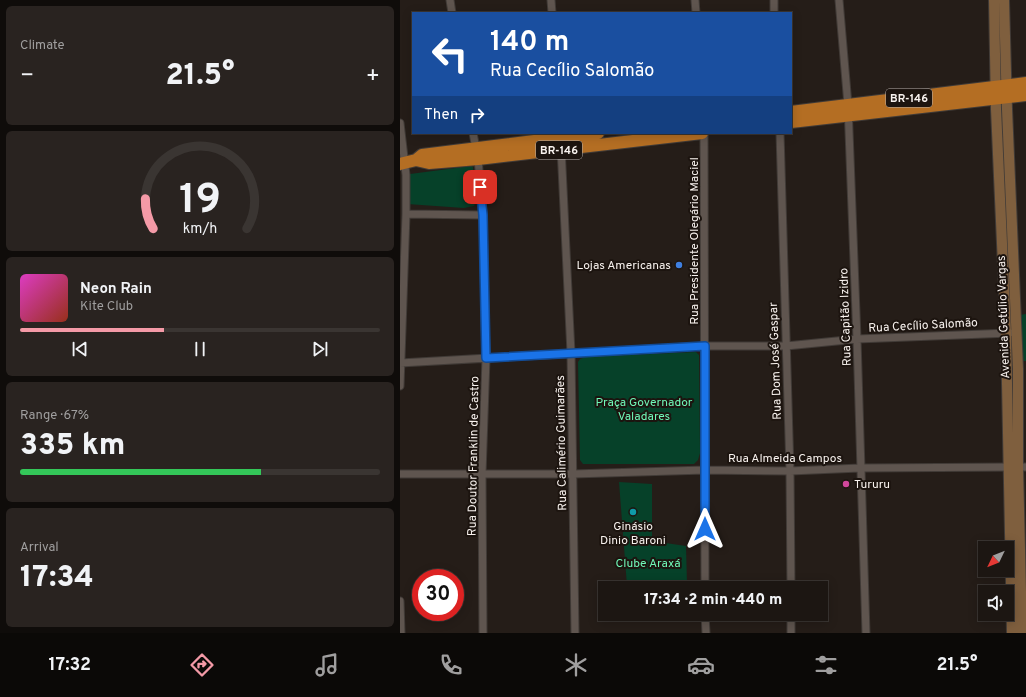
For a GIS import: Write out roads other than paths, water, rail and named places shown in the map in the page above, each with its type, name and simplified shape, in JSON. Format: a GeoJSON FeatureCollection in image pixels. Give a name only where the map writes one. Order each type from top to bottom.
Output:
{"type":"FeatureCollection","features":[{"type":"Feature","properties":{"kind":"highway","name":"BR-146"},"geometry":{"type":"LineString","coordinates":[[792,112],[848,110],[1001,92],[1026,83]]}},
{"type":"Feature","properties":{"kind":"highway","name":"BR-146"},"geometry":{"type":"LineString","coordinates":[[1001,92],[1026,95]]}},
{"type":"Feature","properties":{"kind":"highway","name":"BR-146"},"geometry":{"type":"LineString","coordinates":[[792,122],[848,110]]}},
{"type":"Feature","properties":{"kind":"highway","name":"BR-146"},"geometry":{"type":"LineString","coordinates":[[406,160],[429,163],[561,135],[580,134]]}},
{"type":"Feature","properties":{"kind":"highway","name":"BR-146"},"geometry":{"type":"LineString","coordinates":[[476,154],[561,149],[694,134]]}},
{"type":"Feature","properties":{"kind":"main road","name":"Avenida Getúlio Vargas"},"geometry":{"type":"LineString","coordinates":[[994,0],[1018,369],[1018,467],[1022,633]]}},
{"type":"Feature","properties":{"kind":"main road","name":"Avenida Getúlio Vargas"},"geometry":{"type":"LineString","coordinates":[[1004,0],[1001,92],[1006,333],[1018,467],[1012,633]]}},
{"type":"Feature","properties":{"kind":"street"},"geometry":{"type":"LineString","coordinates":[[450,0],[452,12]]}},
{"type":"Feature","properties":{"kind":"street"},"geometry":{"type":"LineString","coordinates":[[551,0],[552,12]]}},
{"type":"Feature","properties":{"kind":"street"},"geometry":{"type":"LineString","coordinates":[[695,0],[696,12]]}},
{"type":"Feature","properties":{"kind":"street"},"geometry":{"type":"LineString","coordinates":[[774,0],[774,12]]}},
{"type":"Feature","properties":{"kind":"street","name":"Rua Capitão Izidro"},"geometry":{"type":"LineString","coordinates":[[839,0],[848,110],[866,633]]}},
{"type":"Feature","properties":{"kind":"street"},"geometry":{"type":"LineString","coordinates":[[400,123],[406,160],[406,214],[400,386]]}},
{"type":"Feature","properties":{"kind":"street","name":"Rua Doutor Franklin de Castro"},"geometry":{"type":"LineString","coordinates":[[473,134],[483,215],[486,358],[482,474],[482,633]]}},
{"type":"Feature","properties":{"kind":"street","name":"Rua Presidente Olegário Maciel"},"geometry":{"type":"LineString","coordinates":[[703,134],[705,581]]}},
{"type":"Feature","properties":{"kind":"street","name":"Rua Dom José Gaspar"},"geometry":{"type":"LineString","coordinates":[[780,134],[790,471],[790,581]]}},
{"type":"Feature","properties":{"kind":"street","name":"Rua Calimério Guimarães"},"geometry":{"type":"LineString","coordinates":[[561,135],[571,353],[574,474],[575,633]]}},
{"type":"Feature","properties":{"kind":"street"},"geometry":{"type":"LineString","coordinates":[[406,214],[483,215]]}},
{"type":"Feature","properties":{"kind":"street","name":"Rua Cecílio Salomão"},"geometry":{"type":"LineString","coordinates":[[401,363],[705,346],[786,346],[857,339],[1016,332]]}},
{"type":"Feature","properties":{"kind":"street","name":"Rua Almeida Campos"},"geometry":{"type":"LineString","coordinates":[[400,474],[574,474],[705,470],[790,471],[860,468],[1018,467]]}},
{"type":"Feature","properties":{"kind":"street"},"geometry":{"type":"LineString","coordinates":[[400,601],[401,633]]}},
{"type":"Feature","properties":{"kind":"street"},"geometry":{"type":"LineString","coordinates":[[706,621],[706,633]]}},
{"type":"Feature","properties":{"kind":"street"},"geometry":{"type":"LineString","coordinates":[[791,621],[791,633]]}},
{"type":"Feature","properties":{"kind":"place","name":"Lojas Americanas"},"geometry":{"type":"Point","coordinates":[679,265]}},
{"type":"Feature","properties":{"kind":"place","name":"Tururu"},"geometry":{"type":"Point","coordinates":[846,484]}},
{"type":"Feature","properties":{"kind":"place","name":"Ginásio Dinio Baroni"},"geometry":{"type":"Point","coordinates":[633,512]}},
{"type":"Feature","properties":{"kind":"park label","name":"Praça Governador Valadares"},"geometry":{"type":"Point","coordinates":[644,409]}},
{"type":"Feature","properties":{"kind":"park label","name":"Clube Araxá"},"geometry":{"type":"Point","coordinates":[648,563]}}]}
